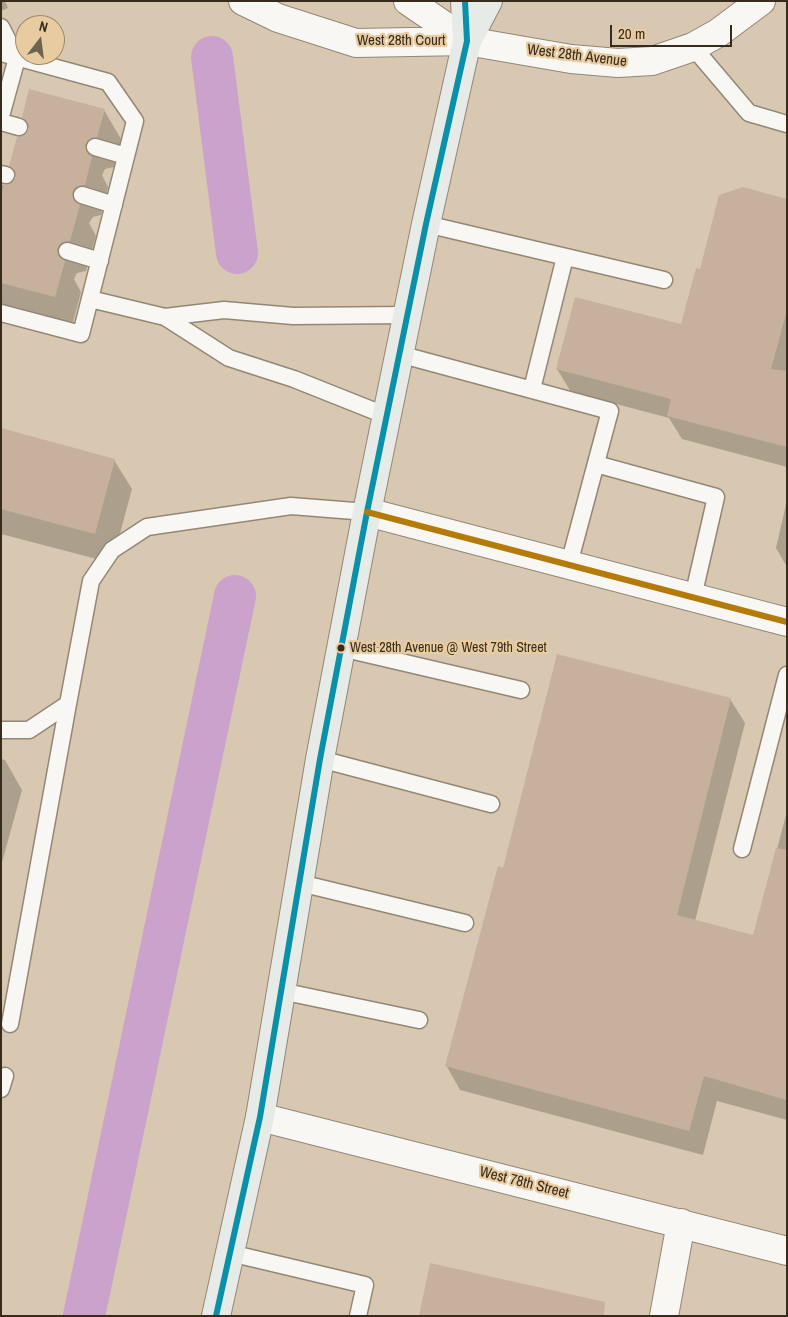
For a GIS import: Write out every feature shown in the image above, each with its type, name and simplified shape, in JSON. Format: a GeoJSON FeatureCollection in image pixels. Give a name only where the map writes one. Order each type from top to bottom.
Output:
{"type":"FeatureCollection","features":[{"type":"Feature","properties":{"kind":"main road"},"geometry":{"type":"LineString","coordinates":[[465,1],[467,41]]}},
{"type":"Feature","properties":{"kind":"main road"},"geometry":{"type":"LineString","coordinates":[[216,1316],[260,1116],[320,760],[406,315],[467,41],[488,1]]}},
{"type":"Feature","properties":{"kind":"street","name":"West 28th Court"},"geometry":{"type":"LineString","coordinates":[[243,1],[278,18],[356,43],[467,41]]}},
{"type":"Feature","properties":{"kind":"street","name":"West 28th Court"},"geometry":{"type":"LineString","coordinates":[[408,1],[467,41]]}},
{"type":"Feature","properties":{"kind":"street","name":"West 28th Avenue"},"geometry":{"type":"LineString","coordinates":[[467,41],[571,59],[618,63],[652,61],[693,46],[725,28],[761,1]]}},
{"type":"Feature","properties":{"kind":"street"},"geometry":{"type":"LineString","coordinates":[[367,512],[787,622]]}},
{"type":"Feature","properties":{"kind":"street","name":"West 78th Street"},"geometry":{"type":"LineString","coordinates":[[260,1116],[787,1251]]}},
{"type":"Feature","properties":{"kind":"street"},"geometry":{"type":"LineString","coordinates":[[664,1316],[681,1223]]}},
{"type":"Feature","properties":{"kind":"lane"},"geometry":{"type":"LineString","coordinates":[[1,27],[15,54]]}},
{"type":"Feature","properties":{"kind":"lane"},"geometry":{"type":"LineString","coordinates":[[693,46],[749,113],[787,124]]}},
{"type":"Feature","properties":{"kind":"lane"},"geometry":{"type":"LineString","coordinates":[[1,53],[15,57]]}},
{"type":"Feature","properties":{"kind":"lane"},"geometry":{"type":"LineString","coordinates":[[1,116],[15,65]]}},
{"type":"Feature","properties":{"kind":"lane"},"geometry":{"type":"LineString","coordinates":[[1,313],[80,334],[135,121],[108,82],[44,65]]}},
{"type":"Feature","properties":{"kind":"lane"},"geometry":{"type":"LineString","coordinates":[[1,122],[19,127]]}},
{"type":"Feature","properties":{"kind":"lane"},"geometry":{"type":"LineString","coordinates":[[94,147],[126,156]]}},
{"type":"Feature","properties":{"kind":"lane"},"geometry":{"type":"LineString","coordinates":[[82,195],[114,205]]}},
{"type":"Feature","properties":{"kind":"lane"},"geometry":{"type":"LineString","coordinates":[[426,224],[664,280]]}},
{"type":"Feature","properties":{"kind":"lane"},"geometry":{"type":"LineString","coordinates":[[67,251],[100,260]]}},
{"type":"Feature","properties":{"kind":"lane"},"geometry":{"type":"LineString","coordinates":[[532,389],[565,257]]}},
{"type":"Feature","properties":{"kind":"lane"},"geometry":{"type":"LineString","coordinates":[[90,299],[165,317],[228,358],[294,379],[386,416]]}},
{"type":"Feature","properties":{"kind":"lane"},"geometry":{"type":"LineString","coordinates":[[165,317],[224,310],[293,316],[406,315]]}},
{"type":"Feature","properties":{"kind":"lane"},"geometry":{"type":"LineString","coordinates":[[399,354],[610,411],[569,564]]}},
{"type":"Feature","properties":{"kind":"lane"},"geometry":{"type":"LineString","coordinates":[[596,464],[716,497],[693,597]]}},
{"type":"Feature","properties":{"kind":"lane"},"geometry":{"type":"LineString","coordinates":[[10,1024],[91,581],[112,550],[146,527],[290,506],[367,512]]}},
{"type":"Feature","properties":{"kind":"lane"},"geometry":{"type":"LineString","coordinates":[[341,648],[521,690]]}},
{"type":"Feature","properties":{"kind":"lane"},"geometry":{"type":"LineString","coordinates":[[742,849],[787,675]]}},
{"type":"Feature","properties":{"kind":"lane"},"geometry":{"type":"LineString","coordinates":[[1,730],[28,730],[68,704]]}},
{"type":"Feature","properties":{"kind":"lane"},"geometry":{"type":"LineString","coordinates":[[320,760],[490,804]]}},
{"type":"Feature","properties":{"kind":"lane"},"geometry":{"type":"LineString","coordinates":[[300,883],[465,923]]}},
{"type":"Feature","properties":{"kind":"lane"},"geometry":{"type":"LineString","coordinates":[[281,991],[419,1020]]}},
{"type":"Feature","properties":{"kind":"lane"},"geometry":{"type":"LineString","coordinates":[[230,1253],[365,1285],[358,1316]]}},
{"type":"Feature","properties":{"kind":"building"},"geometry":{"type":"Polygon","coordinates":[[[29,89],[105,109],[97,137],[88,140],[85,145],[88,154],[92,157],[85,185],[76,187],[72,192],[74,201],[80,205],[70,241],[61,243],[57,249],[59,257],[65,261],[55,297],[1,283],[1,194],[4,185],[10,184],[16,177],[15,171],[9,166],[17,137],[26,134],[29,129],[26,120],[22,117],[29,89]]]}},
{"type":"Feature","properties":{"kind":"building"},"geometry":{"type":"Polygon","coordinates":[[[743,187],[787,199],[787,310],[771,369],[787,371],[787,447],[667,416],[671,399],[556,369],[575,297],[681,324],[696,268],[700,269],[719,195],[743,187]]]}},
{"type":"Feature","properties":{"kind":"building"},"geometry":{"type":"Polygon","coordinates":[[[1,428],[115,459],[95,534],[1,509],[1,428]]]}},
{"type":"Feature","properties":{"kind":"building"},"geometry":{"type":"Polygon","coordinates":[[[557,654],[731,698],[677,915],[753,935],[776,848],[787,850],[787,1100],[704,1076],[689,1131],[445,1066],[498,866],[503,868],[557,654]]]}},
{"type":"Feature","properties":{"kind":"building"},"geometry":{"type":"Polygon","coordinates":[[[430,1263],[605,1302],[604,1316],[419,1316],[430,1263]]]}},
{"type":"Feature","properties":{"kind":"waterway"},"geometry":{"type":"LineString","coordinates":[[212,57],[237,253]]}},
{"type":"Feature","properties":{"kind":"waterway"},"geometry":{"type":"LineString","coordinates":[[84,1316],[235,596]]}},
{"type":"Feature","properties":{"kind":"transit line"},"geometry":{"type":"LineString","coordinates":[[216,1316],[260,1117],[320,759],[367,512],[426,224],[467,41],[465,1]]}},
{"type":"Feature","properties":{"kind":"transit line"},"geometry":{"type":"LineString","coordinates":[[367,512],[787,622]]}},
{"type":"Feature","properties":{"kind":"place","name":"West 28th Avenue @ West 79th Street"},"geometry":{"type":"Point","coordinates":[341,648]}}]}
